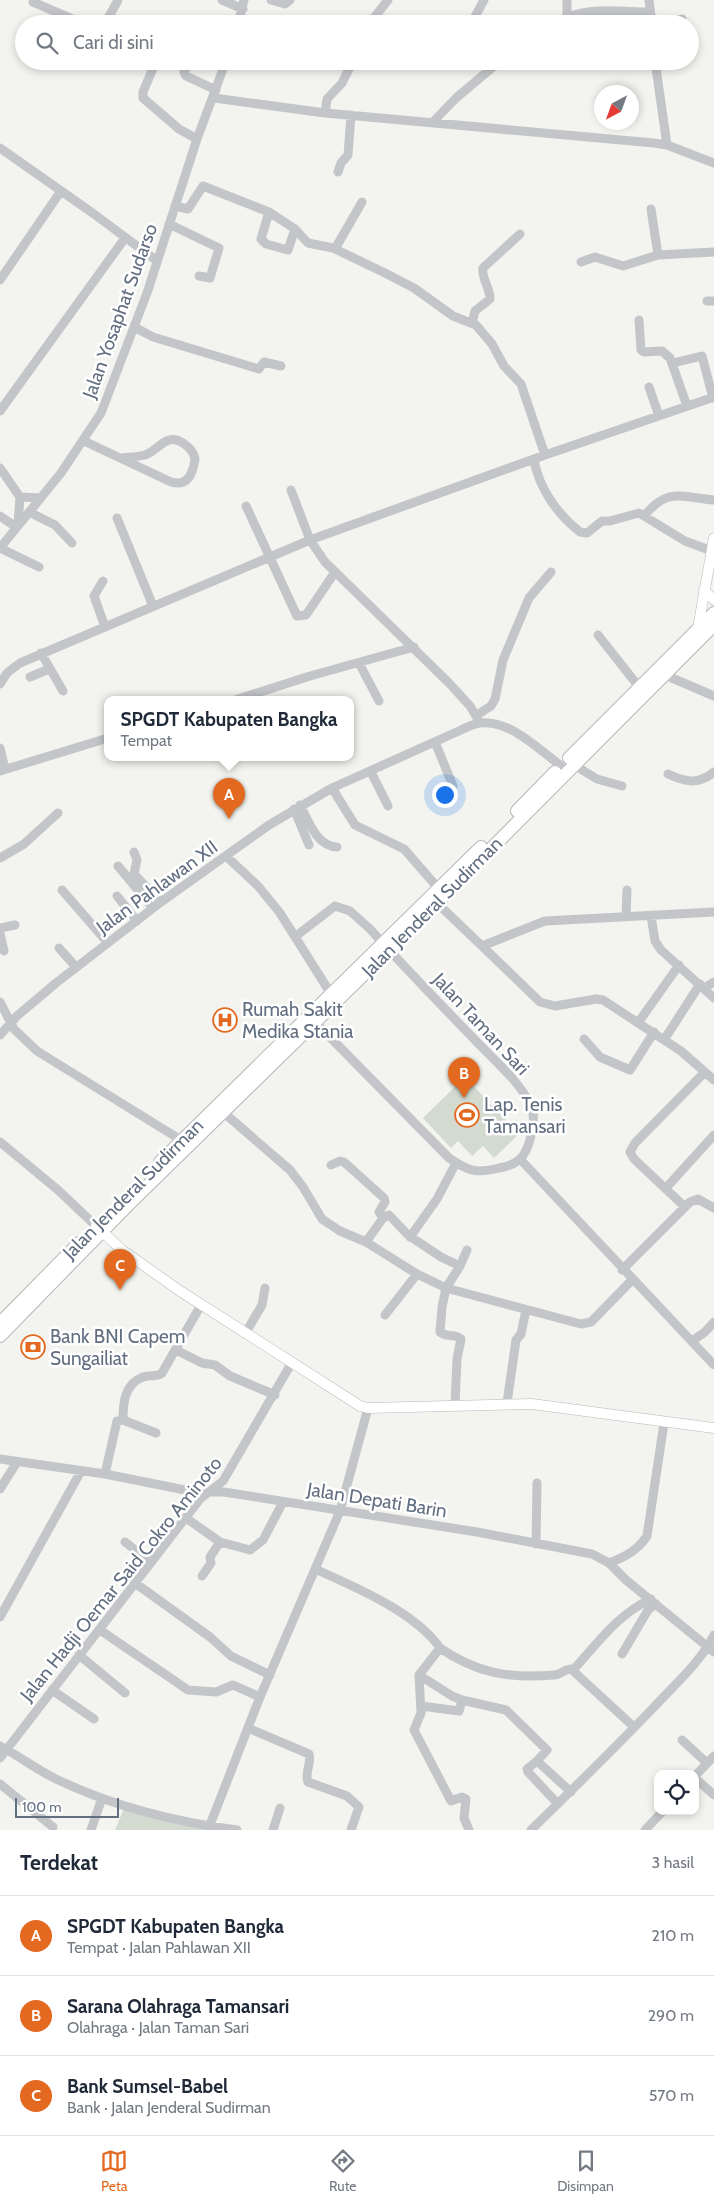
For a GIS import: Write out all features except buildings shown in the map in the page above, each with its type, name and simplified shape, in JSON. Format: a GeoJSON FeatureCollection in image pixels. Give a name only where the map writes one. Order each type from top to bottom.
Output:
{"type":"FeatureCollection","features":[{"type":"Feature","properties":{"kind":"highway","name":"Jalan Jenderal Sudirman"},"geometry":{"type":"LineString","coordinates":[[0,1336],[181,1140],[331,994],[436,903],[714,613]]}},
{"type":"Feature","properties":{"kind":"highway","name":"Jalan Jenderal Sudirman"},"geometry":{"type":"LineString","coordinates":[[601,732],[639,687],[714,625]]}},
{"type":"Feature","properties":{"kind":"highway","name":"Jalan Jenderal Sudirman"},"geometry":{"type":"LineString","coordinates":[[0,1323],[223,1112],[315,1022],[438,888],[568,766]]}},
{"type":"Feature","properties":{"kind":"main road"},"geometry":{"type":"LineString","coordinates":[[698,628],[714,538]]}},
{"type":"Feature","properties":{"kind":"main road"},"geometry":{"type":"LineString","coordinates":[[704,590],[714,600]]}},
{"type":"Feature","properties":{"kind":"main road"},"geometry":{"type":"LineString","coordinates":[[99,1229],[122,1250],[201,1305],[348,1401],[368,1408],[507,1403],[532,1404],[664,1423],[714,1426]]}},
{"type":"Feature","properties":{"kind":"street"},"geometry":{"type":"LineString","coordinates":[[110,15],[118,0]]}},
{"type":"Feature","properties":{"kind":"street"},"geometry":{"type":"LineString","coordinates":[[222,0],[243,4]]}},
{"type":"Feature","properties":{"kind":"street"},"geometry":{"type":"LineString","coordinates":[[271,0],[285,4],[290,0]]}},
{"type":"Feature","properties":{"kind":"street"},"geometry":{"type":"LineString","coordinates":[[376,15],[388,0]]}},
{"type":"Feature","properties":{"kind":"street"},"geometry":{"type":"LineString","coordinates":[[476,15],[484,0]]}},
{"type":"Feature","properties":{"kind":"street"},"geometry":{"type":"LineString","coordinates":[[567,0],[567,15]]}},
{"type":"Feature","properties":{"kind":"street"},"geometry":{"type":"LineString","coordinates":[[649,0],[650,15]]}},
{"type":"Feature","properties":{"kind":"street"},"geometry":{"type":"LineString","coordinates":[[33,2],[63,15]]}},
{"type":"Feature","properties":{"kind":"street"},"geometry":{"type":"LineString","coordinates":[[575,15],[608,11],[650,12]]}},
{"type":"Feature","properties":{"kind":"street"},"geometry":{"type":"LineString","coordinates":[[152,70],[142,94],[143,98],[179,129],[197,139]]}},
{"type":"Feature","properties":{"kind":"street"},"geometry":{"type":"LineString","coordinates":[[185,70],[186,76],[215,94],[351,115],[667,145],[714,163]]}},
{"type":"Feature","properties":{"kind":"street","name":"Jalan Yosaphat Sudarso"},"geometry":{"type":"LineString","coordinates":[[0,548],[84,441],[110,393],[139,330],[157,262],[174,226],[175,206],[188,164],[215,94],[221,70]]}},
{"type":"Feature","properties":{"kind":"street"},"geometry":{"type":"LineString","coordinates":[[325,112],[327,98],[342,83],[348,70]]}},
{"type":"Feature","properties":{"kind":"street"},"geometry":{"type":"LineString","coordinates":[[433,122],[488,70]]}},
{"type":"Feature","properties":{"kind":"street"},"geometry":{"type":"LineString","coordinates":[[656,70],[667,145]]}},
{"type":"Feature","properties":{"kind":"street"},"geometry":{"type":"LineString","coordinates":[[338,172],[341,163],[348,155],[351,115]]}},
{"type":"Feature","properties":{"kind":"street"},"geometry":{"type":"LineString","coordinates":[[0,148],[157,262]]}},
{"type":"Feature","properties":{"kind":"street"},"geometry":{"type":"LineString","coordinates":[[175,206],[188,209],[203,186],[269,212],[295,229],[308,243],[335,249],[414,288],[453,316],[472,323],[492,344],[504,366],[521,384],[545,455]]}},
{"type":"Feature","properties":{"kind":"street"},"geometry":{"type":"LineString","coordinates":[[0,280],[61,191]]}},
{"type":"Feature","properties":{"kind":"street"},"geometry":{"type":"LineString","coordinates":[[335,249],[362,202]]}},
{"type":"Feature","properties":{"kind":"street"},"geometry":{"type":"LineString","coordinates":[[651,209],[658,255]]}},
{"type":"Feature","properties":{"kind":"street"},"geometry":{"type":"LineString","coordinates":[[269,212],[261,238],[266,244],[288,250],[295,229]]}},
{"type":"Feature","properties":{"kind":"street"},"geometry":{"type":"LineString","coordinates":[[174,226],[219,249],[210,278],[199,276]]}},
{"type":"Feature","properties":{"kind":"street"},"geometry":{"type":"LineString","coordinates":[[472,323],[475,311],[490,298],[483,268],[520,234]]}},
{"type":"Feature","properties":{"kind":"street"},"geometry":{"type":"LineString","coordinates":[[0,411],[125,238]]}},
{"type":"Feature","properties":{"kind":"street"},"geometry":{"type":"LineString","coordinates":[[581,262],[595,257],[623,266],[658,255],[714,252]]}},
{"type":"Feature","properties":{"kind":"street"},"geometry":{"type":"LineString","coordinates":[[639,320],[641,350],[662,351],[670,358],[687,406]]}},
{"type":"Feature","properties":{"kind":"street"},"geometry":{"type":"LineString","coordinates":[[139,330],[258,369],[264,362],[281,366]]}},
{"type":"Feature","properties":{"kind":"street"},"geometry":{"type":"LineString","coordinates":[[0,684],[14,666],[41,653],[310,540],[545,455],[714,397],[702,356],[672,363]]}},
{"type":"Feature","properties":{"kind":"street"},"geometry":{"type":"LineString","coordinates":[[649,387],[659,416]]}},
{"type":"Feature","properties":{"kind":"street"},"geometry":{"type":"LineString","coordinates":[[84,441],[120,458],[178,484],[184,483],[189,477],[195,459],[189,447],[175,439],[166,440],[145,455],[120,458]]}},
{"type":"Feature","properties":{"kind":"street"},"geometry":{"type":"LineString","coordinates":[[534,460],[536,474],[545,492],[580,532],[587,533],[603,521],[610,522],[637,513],[685,541],[712,551]]}},
{"type":"Feature","properties":{"kind":"street"},"geometry":{"type":"LineString","coordinates":[[0,468],[20,496],[17,526],[0,516]]}},
{"type":"Feature","properties":{"kind":"street"},"geometry":{"type":"LineString","coordinates":[[291,490],[310,540],[325,562],[414,647],[478,719],[511,731],[568,766],[597,779],[622,786]]}},
{"type":"Feature","properties":{"kind":"street"},"geometry":{"type":"LineString","coordinates":[[20,496],[41,498]]}},
{"type":"Feature","properties":{"kind":"street"},"geometry":{"type":"LineString","coordinates":[[644,516],[655,503],[666,497],[714,500]]}},
{"type":"Feature","properties":{"kind":"street"},"geometry":{"type":"LineString","coordinates":[[246,506],[293,611],[299,617],[306,615],[335,572]]}},
{"type":"Feature","properties":{"kind":"street"},"geometry":{"type":"LineString","coordinates":[[29,512],[55,525],[72,543]]}},
{"type":"Feature","properties":{"kind":"street"},"geometry":{"type":"LineString","coordinates":[[117,518],[153,606]]}},
{"type":"Feature","properties":{"kind":"street"},"geometry":{"type":"LineString","coordinates":[[0,548],[39,567]]}},
{"type":"Feature","properties":{"kind":"street","name":"Jalan Pahlawan XII"},"geometry":{"type":"LineString","coordinates":[[0,1035],[10,1023],[76,967],[161,902],[297,807],[332,788],[435,742],[478,719],[495,699],[503,660],[529,598],[551,572]]}},
{"type":"Feature","properties":{"kind":"street"},"geometry":{"type":"LineString","coordinates":[[103,582],[94,596],[105,627]]}},
{"type":"Feature","properties":{"kind":"street"},"geometry":{"type":"LineString","coordinates":[[598,635],[639,687]]}},
{"type":"Feature","properties":{"kind":"street"},"geometry":{"type":"LineString","coordinates":[[248,696],[414,647]]}},
{"type":"Feature","properties":{"kind":"street"},"geometry":{"type":"LineString","coordinates":[[41,653],[63,691]]}},
{"type":"Feature","properties":{"kind":"street"},"geometry":{"type":"LineString","coordinates":[[359,662],[379,701]]}},
{"type":"Feature","properties":{"kind":"street"},"geometry":{"type":"LineString","coordinates":[[662,668],[714,696]]}},
{"type":"Feature","properties":{"kind":"street"},"geometry":{"type":"LineString","coordinates":[[30,677],[49,669]]}},
{"type":"Feature","properties":{"kind":"street"},"geometry":{"type":"LineString","coordinates":[[0,748],[2,770],[104,739]]}},
{"type":"Feature","properties":{"kind":"street"},"geometry":{"type":"LineString","coordinates":[[435,742],[453,786]]}},
{"type":"Feature","properties":{"kind":"street"},"geometry":{"type":"LineString","coordinates":[[371,772],[388,806]]}},
{"type":"Feature","properties":{"kind":"street"},"geometry":{"type":"LineString","coordinates":[[668,774],[693,782],[703,780],[714,772]]}},
{"type":"Feature","properties":{"kind":"street"},"geometry":{"type":"LineString","coordinates":[[332,788],[355,825],[404,849],[438,888]]}},
{"type":"Feature","properties":{"kind":"street"},"geometry":{"type":"LineString","coordinates":[[297,807],[309,845]]}},
{"type":"Feature","properties":{"kind":"street"},"geometry":{"type":"LineString","coordinates":[[297,807],[320,840],[331,847],[337,847]]}},
{"type":"Feature","properties":{"kind":"street"},"geometry":{"type":"LineString","coordinates":[[0,858],[24,844],[58,813]]}},
{"type":"Feature","properties":{"kind":"street"},"geometry":{"type":"LineString","coordinates":[[134,852],[137,860],[134,873],[161,902]]}},
{"type":"Feature","properties":{"kind":"street"},"geometry":{"type":"LineString","coordinates":[[226,857],[258,886],[296,936],[331,994]]}},
{"type":"Feature","properties":{"kind":"street"},"geometry":{"type":"LineString","coordinates":[[118,866],[153,908]]}},
{"type":"Feature","properties":{"kind":"street"},"geometry":{"type":"LineString","coordinates":[[62,890],[108,943]]}},
{"type":"Feature","properties":{"kind":"street"},"geometry":{"type":"LineString","coordinates":[[626,917],[627,890]]}},
{"type":"Feature","properties":{"kind":"street"},"geometry":{"type":"LineString","coordinates":[[117,896],[136,921]]}},
{"type":"Feature","properties":{"kind":"street"},"geometry":{"type":"LineString","coordinates":[[436,903],[540,1002],[555,1006],[599,999],[654,1032],[714,1079]]}},
{"type":"Feature","properties":{"kind":"street","name":"Jalan Taman Sari"},"geometry":{"type":"LineString","coordinates":[[296,936],[330,909],[338,906],[346,908],[355,915],[497,1063],[526,1098],[532,1108],[533,1127],[520,1160]]}},
{"type":"Feature","properties":{"kind":"street"},"geometry":{"type":"LineString","coordinates":[[482,946],[545,921],[714,912]]}},
{"type":"Feature","properties":{"kind":"street"},"geometry":{"type":"LineString","coordinates":[[650,916],[657,945],[714,998]]}},
{"type":"Feature","properties":{"kind":"street"},"geometry":{"type":"LineString","coordinates":[[0,928],[15,926]]}},
{"type":"Feature","properties":{"kind":"street"},"geometry":{"type":"LineString","coordinates":[[0,934],[4,951]]}},
{"type":"Feature","properties":{"kind":"street"},"geometry":{"type":"LineString","coordinates":[[59,948],[76,967]]}},
{"type":"Feature","properties":{"kind":"street"},"geometry":{"type":"LineString","coordinates":[[638,1023],[679,965]]}},
{"type":"Feature","properties":{"kind":"street"},"geometry":{"type":"LineString","coordinates":[[664,1040],[702,986],[714,982]]}},
{"type":"Feature","properties":{"kind":"street"},"geometry":{"type":"LineString","coordinates":[[0,1002],[17,1033],[37,1051],[181,1140]]}},
{"type":"Feature","properties":{"kind":"street"},"geometry":{"type":"LineString","coordinates":[[315,1022],[456,1162],[468,1170],[476,1172],[504,1167],[520,1160],[622,1270],[714,1365]]}},
{"type":"Feature","properties":{"kind":"street"},"geometry":{"type":"LineString","coordinates":[[584,1039],[600,1057],[630,1070],[654,1032]]}},
{"type":"Feature","properties":{"kind":"street"},"geometry":{"type":"LineString","coordinates":[[685,1207],[634,1160],[630,1150],[705,1072]]}},
{"type":"Feature","properties":{"kind":"street"},"geometry":{"type":"LineString","coordinates":[[223,1112],[297,1178],[322,1218],[340,1231],[366,1242],[417,1274],[446,1288],[578,1324],[588,1323],[632,1280]]}},
{"type":"Feature","properties":{"kind":"street"},"geometry":{"type":"LineString","coordinates":[[666,1188],[714,1135]]}},
{"type":"Feature","properties":{"kind":"street"},"geometry":{"type":"LineString","coordinates":[[0,1142],[99,1229]]}},
{"type":"Feature","properties":{"kind":"street"},"geometry":{"type":"LineString","coordinates":[[331,1165],[344,1162],[384,1198],[385,1202],[379,1211],[383,1218]]}},
{"type":"Feature","properties":{"kind":"street"},"geometry":{"type":"LineString","coordinates":[[410,1237],[436,1199],[456,1162]]}},
{"type":"Feature","properties":{"kind":"street"},"geometry":{"type":"LineString","coordinates":[[622,1270],[685,1207],[696,1199],[714,1208]]}},
{"type":"Feature","properties":{"kind":"street"},"geometry":{"type":"LineString","coordinates":[[366,1242],[383,1218],[392,1217],[410,1237],[441,1257],[460,1266]]}},
{"type":"Feature","properties":{"kind":"street"},"geometry":{"type":"LineString","coordinates":[[455,1405],[457,1359],[462,1340],[458,1336],[445,1335],[440,1332],[446,1288],[460,1266],[467,1250]]}},
{"type":"Feature","properties":{"kind":"street"},"geometry":{"type":"LineString","coordinates":[[385,1315],[417,1274]]}},
{"type":"Feature","properties":{"kind":"street"},"geometry":{"type":"LineString","coordinates":[[245,1334],[262,1305],[265,1288]]}},
{"type":"Feature","properties":{"kind":"street"},"geometry":{"type":"LineString","coordinates":[[123,1420],[124,1397],[130,1388],[140,1378],[161,1374],[201,1305]]}},
{"type":"Feature","properties":{"kind":"street"},"geometry":{"type":"LineString","coordinates":[[507,1403],[516,1340],[521,1334],[526,1310]]}},
{"type":"Feature","properties":{"kind":"street"},"geometry":{"type":"LineString","coordinates":[[692,1341],[705,1332],[714,1322]]}},
{"type":"Feature","properties":{"kind":"street"},"geometry":{"type":"LineString","coordinates":[[176,1350],[202,1363],[215,1365],[230,1376],[275,1395]]}},
{"type":"Feature","properties":{"kind":"street","name":"Jalan Hadji Oemar Said Cokro Aminoto"},"geometry":{"type":"LineString","coordinates":[[0,1758],[3,1748],[100,1630],[200,1499],[223,1481],[275,1395],[291,1364]]}},
{"type":"Feature","properties":{"kind":"street"},"geometry":{"type":"LineString","coordinates":[[208,1828],[260,1697],[340,1511],[368,1408]]}},
{"type":"Feature","properties":{"kind":"street"},"geometry":{"type":"LineString","coordinates":[[105,1474],[115,1424],[118,1420],[123,1420],[156,1433]]}},
{"type":"Feature","properties":{"kind":"street"},"geometry":{"type":"LineString","coordinates":[[609,1563],[624,1558],[638,1548],[647,1536],[664,1423]]}},
{"type":"Feature","properties":{"kind":"street","name":"Jalan Depati Barin"},"geometry":{"type":"LineString","coordinates":[[0,1459],[105,1474],[195,1492],[224,1492],[592,1554],[609,1563],[651,1604],[711,1650]]}},
{"type":"Feature","properties":{"kind":"street"},"geometry":{"type":"LineString","coordinates":[[0,1489],[18,1462]]}},
{"type":"Feature","properties":{"kind":"street"},"geometry":{"type":"LineString","coordinates":[[0,1617],[81,1471]]}},
{"type":"Feature","properties":{"kind":"street"},"geometry":{"type":"LineString","coordinates":[[536,1544],[537,1483]]}},
{"type":"Feature","properties":{"kind":"street"},"geometry":{"type":"LineString","coordinates":[[186,1518],[220,1542],[247,1550],[256,1547],[263,1540],[283,1502]]}},
{"type":"Feature","properties":{"kind":"street"},"geometry":{"type":"LineString","coordinates":[[125,1542],[151,1562]]}},
{"type":"Feature","properties":{"kind":"street"},"geometry":{"type":"LineString","coordinates":[[202,1576],[211,1563],[210,1557],[220,1542]]}},
{"type":"Feature","properties":{"kind":"street"},"geometry":{"type":"LineString","coordinates":[[315,1569],[386,1604],[415,1623],[440,1648],[479,1670],[495,1673],[554,1675],[567,1669],[573,1670],[634,1727]]}},
{"type":"Feature","properties":{"kind":"street"},"geometry":{"type":"LineString","coordinates":[[135,1583],[210,1637],[230,1656],[270,1675]]}},
{"type":"Feature","properties":{"kind":"street"},"geometry":{"type":"LineString","coordinates":[[622,1654],[651,1604]]}},
{"type":"Feature","properties":{"kind":"street"},"geometry":{"type":"LineString","coordinates":[[573,1670],[608,1631],[636,1606],[651,1604]]}},
{"type":"Feature","properties":{"kind":"street"},"geometry":{"type":"LineString","coordinates":[[100,1630],[188,1690],[216,1692],[233,1685],[260,1697]]}},
{"type":"Feature","properties":{"kind":"street"},"geometry":{"type":"LineString","coordinates":[[531,1830],[711,1650],[714,1635]]}},
{"type":"Feature","properties":{"kind":"street"},"geometry":{"type":"LineString","coordinates":[[440,1648],[418,1675],[421,1706],[420,1715],[414,1730],[451,1801],[462,1797],[466,1799],[464,1818],[469,1830]]}},
{"type":"Feature","properties":{"kind":"street"},"geometry":{"type":"LineString","coordinates":[[79,1655],[125,1693]]}},
{"type":"Feature","properties":{"kind":"street"},"geometry":{"type":"LineString","coordinates":[[418,1675],[452,1696],[500,1708],[510,1713],[547,1750],[527,1769],[558,1804]]}},
{"type":"Feature","properties":{"kind":"street"},"geometry":{"type":"LineString","coordinates":[[52,1690],[94,1719]]}},
{"type":"Feature","properties":{"kind":"street"},"geometry":{"type":"LineString","coordinates":[[421,1706],[459,1711],[462,1700]]}},
{"type":"Feature","properties":{"kind":"street"},"geometry":{"type":"LineString","coordinates":[[248,1728],[309,1754],[310,1761],[306,1778],[308,1782],[348,1796],[359,1806],[351,1830]]}},
{"type":"Feature","properties":{"kind":"street"},"geometry":{"type":"LineString","coordinates":[[682,1740],[707,1763]]}},
{"type":"Feature","properties":{"kind":"street"},"geometry":{"type":"LineString","coordinates":[[3,1748],[54,1778],[102,1798],[208,1828],[237,1830]]}},
{"type":"Feature","properties":{"kind":"street"},"geometry":{"type":"LineString","coordinates":[[699,1772],[714,1756]]}},
{"type":"Feature","properties":{"kind":"street"},"geometry":{"type":"LineString","coordinates":[[537,1761],[571,1792]]}},
{"type":"Feature","properties":{"kind":"street"},"geometry":{"type":"LineString","coordinates":[[699,1781],[714,1795]]}},
{"type":"Feature","properties":{"kind":"street"},"geometry":{"type":"LineString","coordinates":[[0,1784],[53,1827]]}},
{"type":"Feature","properties":{"kind":"street"},"geometry":{"type":"LineString","coordinates":[[91,1830],[102,1798]]}},
{"type":"Feature","properties":{"kind":"street"},"geometry":{"type":"LineString","coordinates":[[273,1830],[280,1808]]}},
{"type":"Feature","properties":{"kind":"street"},"geometry":{"type":"LineString","coordinates":[[645,1830],[658,1815]]}},
{"type":"Feature","properties":{"kind":"shaded area"},"geometry":{"type":"Polygon","coordinates":[[[465,1077],[519,1134],[494,1158],[483,1146],[472,1156],[458,1141],[451,1148],[423,1118],[465,1077]]]}},
{"type":"Feature","properties":{"kind":"shaded area"},"geometry":{"type":"Polygon","coordinates":[[[125,1806],[205,1825],[205,1830],[115,1830],[125,1806]]]}},
{"type":"Feature","properties":{"kind":"place","name":"SPGDT Kabupaten Bangka"},"geometry":{"type":"Point","coordinates":[229,819]}},
{"type":"Feature","properties":{"kind":"place","name":"Rumah Sakit Medika Stania"},"geometry":{"type":"Point","coordinates":[225,1020]}},
{"type":"Feature","properties":{"kind":"place","name":"Sarana Olahraga Tamansari"},"geometry":{"type":"Point","coordinates":[464,1098]}},
{"type":"Feature","properties":{"kind":"place","name":"Lap. Tenis Tamansari"},"geometry":{"type":"Point","coordinates":[467,1115]}},
{"type":"Feature","properties":{"kind":"place","name":"Bank Sumsel-Babel"},"geometry":{"type":"Point","coordinates":[120,1290]}},
{"type":"Feature","properties":{"kind":"place","name":"Bank BNI Capem Sungailiat"},"geometry":{"type":"Point","coordinates":[33,1347]}}]}
